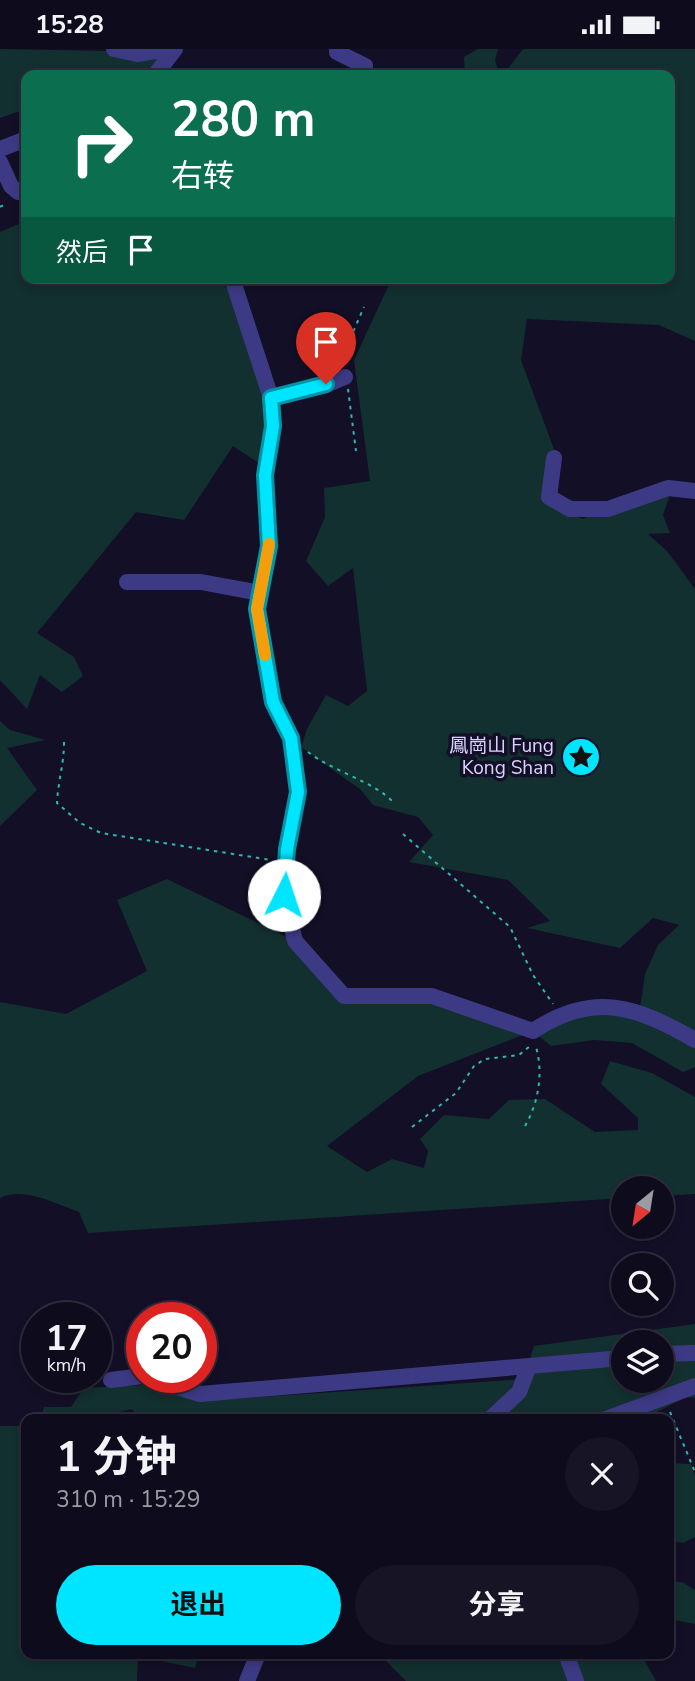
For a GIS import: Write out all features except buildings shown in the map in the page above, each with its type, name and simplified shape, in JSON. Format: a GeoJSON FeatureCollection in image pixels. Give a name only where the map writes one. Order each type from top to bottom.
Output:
{"type":"FeatureCollection","features":[{"type":"Feature","properties":{"kind":"street"},"geometry":{"type":"LineString","coordinates":[[114,49],[137,54],[167,49]]}},
{"type":"Feature","properties":{"kind":"street"},"geometry":{"type":"LineString","coordinates":[[159,70],[175,49]]}},
{"type":"Feature","properties":{"kind":"street"},"geometry":{"type":"LineString","coordinates":[[337,49],[337,52],[365,66],[365,70]]}},
{"type":"Feature","properties":{"kind":"street"},"geometry":{"type":"LineString","coordinates":[[0,149],[21,141]]}},
{"type":"Feature","properties":{"kind":"street"},"geometry":{"type":"LineString","coordinates":[[0,162],[11,186],[21,191]]}},
{"type":"Feature","properties":{"kind":"street"},"geometry":{"type":"LineString","coordinates":[[234,284],[271,398],[273,426],[265,475],[269,546],[257,609],[273,702],[291,738],[298,792],[286,862],[284,895],[295,941],[344,996],[432,996],[534,1037],[559,1014],[589,1006],[613,1005],[677,1030],[695,1040]]}},
{"type":"Feature","properties":{"kind":"street"},"geometry":{"type":"LineString","coordinates":[[271,398],[326,384],[345,376]]}},
{"type":"Feature","properties":{"kind":"street"},"geometry":{"type":"LineString","coordinates":[[554,458],[549,497],[570,509],[608,509],[668,488],[695,491]]}},
{"type":"Feature","properties":{"kind":"street"},"geometry":{"type":"LineString","coordinates":[[127,582],[201,582],[260,593]]}},
{"type":"Feature","properties":{"kind":"street"},"geometry":{"type":"LineString","coordinates":[[674,1354],[695,1353]]}},
{"type":"Feature","properties":{"kind":"street"},"geometry":{"type":"LineString","coordinates":[[217,1393],[611,1359]]}},
{"type":"Feature","properties":{"kind":"street"},"geometry":{"type":"LineString","coordinates":[[495,1414],[519,1392],[529,1366]]}},
{"type":"Feature","properties":{"kind":"street"},"geometry":{"type":"LineString","coordinates":[[620,1414],[695,1386]]}},
{"type":"Feature","properties":{"kind":"street"},"geometry":{"type":"LineString","coordinates":[[247,1681],[256,1659]]}},
{"type":"Feature","properties":{"kind":"street"},"geometry":{"type":"LineString","coordinates":[[567,1659],[576,1681]]}},
{"type":"Feature","properties":{"kind":"path"},"geometry":{"type":"LineString","coordinates":[[356,451],[352,403],[343,355],[364,307]]}},
{"type":"Feature","properties":{"kind":"path"},"geometry":{"type":"LineString","coordinates":[[291,738],[323,763],[385,794],[393,802]]}},
{"type":"Feature","properties":{"kind":"path"},"geometry":{"type":"LineString","coordinates":[[64,742],[64,769],[58,782],[57,803],[80,823],[101,833],[286,862]]}},
{"type":"Feature","properties":{"kind":"path"},"geometry":{"type":"LineString","coordinates":[[403,834],[510,927],[533,975],[559,1014]]}},
{"type":"Feature","properties":{"kind":"path"},"geometry":{"type":"LineString","coordinates":[[526,1126],[539,1083],[540,1058],[534,1037]]}},
{"type":"Feature","properties":{"kind":"path"},"geometry":{"type":"LineString","coordinates":[[412,1127],[456,1093],[474,1066],[485,1059],[519,1055],[534,1037]]}},
{"type":"Feature","properties":{"kind":"path"},"geometry":{"type":"LineString","coordinates":[[665,1398],[671,1414]]}},
{"type":"Feature","properties":{"kind":"path"},"geometry":{"type":"LineString","coordinates":[[674,1420],[695,1472]]}},
{"type":"Feature","properties":{"kind":"green space"},"geometry":{"type":"Polygon","coordinates":[[[0,49],[162,52],[155,70],[21,70],[21,111],[0,118],[0,49]]]}},
{"type":"Feature","properties":{"kind":"green space"},"geometry":{"type":"Polygon","coordinates":[[[478,49],[498,49],[495,60],[498,70],[465,70],[464,57],[478,49]]]}},
{"type":"Feature","properties":{"kind":"green space"},"geometry":{"type":"Polygon","coordinates":[[[523,49],[695,49],[695,341],[659,325],[527,319],[521,360],[558,460],[558,510],[583,519],[634,492],[670,495],[663,515],[670,533],[648,534],[667,551],[695,589],[695,1067],[683,1072],[632,1043],[594,1040],[551,1046],[533,1031],[572,1010],[639,1015],[645,974],[658,945],[679,925],[653,918],[620,948],[527,928],[550,921],[508,880],[409,862],[433,835],[418,817],[373,805],[361,790],[301,747],[307,729],[326,695],[348,706],[367,691],[353,568],[328,586],[306,561],[325,517],[324,488],[370,481],[354,360],[389,284],[675,284],[675,70],[507,70],[523,49]]]}},
{"type":"Feature","properties":{"kind":"green space"},"geometry":{"type":"Polygon","coordinates":[[[21,223],[21,284],[223,284],[242,305],[272,404],[266,468],[233,446],[184,520],[136,512],[37,633],[74,657],[83,676],[62,692],[40,675],[27,709],[0,680],[0,232],[21,223]]]}},
{"type":"Feature","properties":{"kind":"green space"},"geometry":{"type":"Polygon","coordinates":[[[0,721],[10,730],[46,740],[7,748],[37,790],[0,826],[0,721]]]}},
{"type":"Feature","properties":{"kind":"green space"},"geometry":{"type":"Polygon","coordinates":[[[167,879],[295,941],[344,996],[449,1002],[533,1031],[418,1076],[327,1146],[367,1172],[392,1159],[424,1168],[428,1151],[420,1139],[444,1115],[489,1119],[509,1100],[545,1099],[595,1132],[638,1130],[638,1118],[601,1084],[610,1061],[652,1073],[695,1097],[695,1194],[674,1195],[674,1176],[611,1176],[611,1199],[88,1233],[79,1212],[29,1195],[0,1198],[0,1002],[66,1014],[147,971],[117,900],[167,879]]]}},
{"type":"Feature","properties":{"kind":"green space"},"geometry":{"type":"Polygon","coordinates":[[[695,1324],[695,1398],[686,1397],[653,1414],[136,1414],[132,1409],[112,1414],[42,1414],[44,1407],[71,1407],[81,1393],[112,1393],[112,1387],[126,1386],[126,1393],[194,1393],[218,1400],[523,1379],[534,1346],[611,1335],[611,1393],[674,1393],[674,1330],[651,1330],[695,1324]]]}},
{"type":"Feature","properties":{"kind":"green space"},"geometry":{"type":"Polygon","coordinates":[[[0,1426],[21,1426],[21,1659],[138,1659],[137,1681],[0,1681],[0,1426]]]}},
{"type":"Feature","properties":{"kind":"green space"},"geometry":{"type":"Polygon","coordinates":[[[674,1463],[691,1464],[695,1476],[695,1537],[683,1543],[674,1541],[674,1463]]]}},
{"type":"Feature","properties":{"kind":"green space"},"geometry":{"type":"Polygon","coordinates":[[[674,1581],[682,1582],[695,1590],[695,1624],[674,1620],[674,1581]]]}},
{"type":"Feature","properties":{"kind":"green space"},"geometry":{"type":"Polygon","coordinates":[[[152,1659],[198,1659],[195,1668],[152,1659]]]}},
{"type":"Feature","properties":{"kind":"green space"},"geometry":{"type":"Polygon","coordinates":[[[384,1659],[644,1659],[656,1681],[406,1681],[384,1659]]]}},
{"type":"Feature","properties":{"kind":"slow traffic"},"geometry":{"type":"LineString","coordinates":[[265,655],[257,609],[269,544]]}},
{"type":"Feature","properties":{"kind":"place","name":"鳳崗山 Fung Kong Shan"},"geometry":{"type":"Point","coordinates":[581,757]}},
{"type":"Feature","properties":{"kind":"route"},"geometry":{"type":"LineString","coordinates":[[284,895],[287,849],[298,792],[291,738],[273,702],[257,609],[269,546],[265,475],[273,426],[271,398],[326,384]]}}]}
